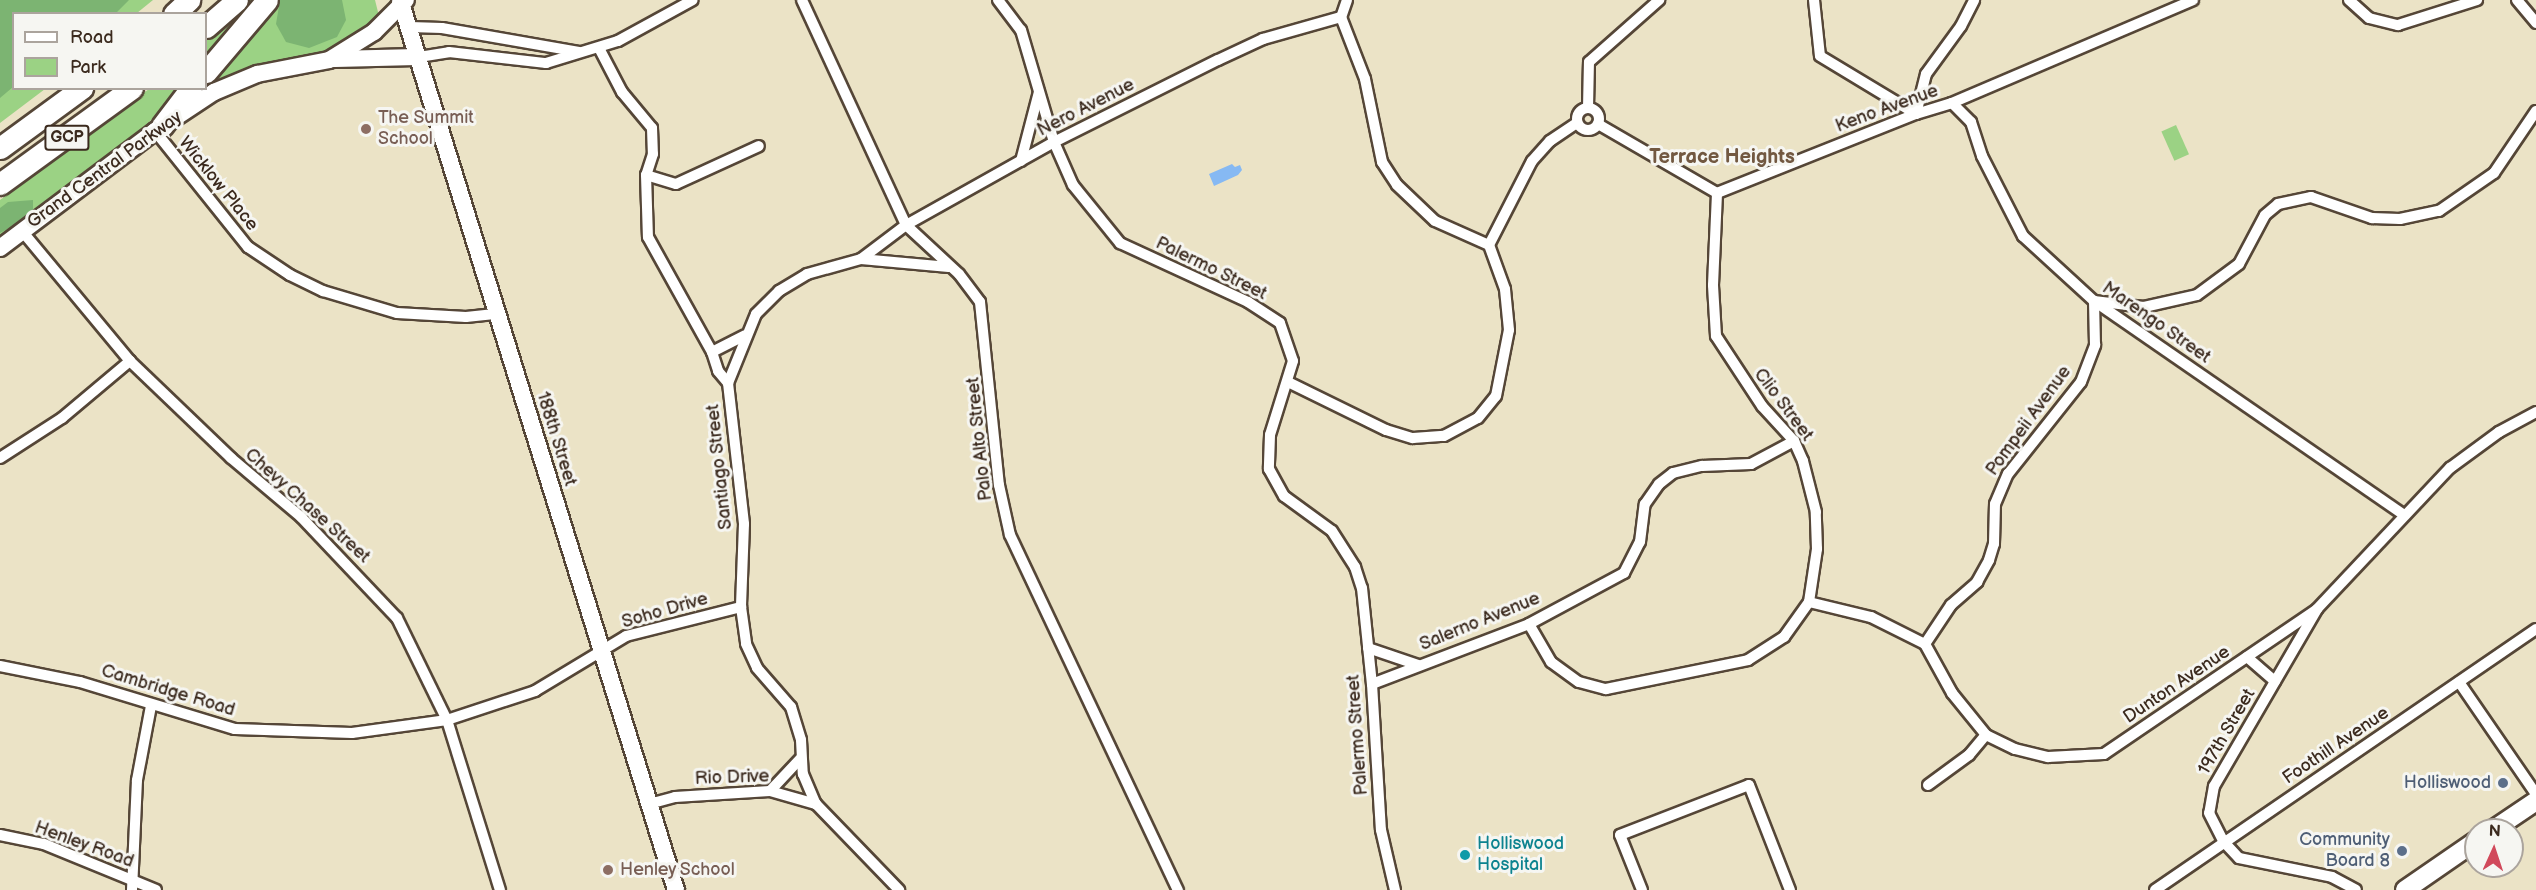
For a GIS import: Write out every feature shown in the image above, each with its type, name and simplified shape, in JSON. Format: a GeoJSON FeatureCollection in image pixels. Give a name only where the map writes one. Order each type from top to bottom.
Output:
{"type":"FeatureCollection","features":[{"type":"Feature","properties":{"kind":"highway"},"geometry":{"type":"LineString","coordinates":[[176,12],[189,0]]}},
{"type":"Feature","properties":{"kind":"highway"},"geometry":{"type":"LineString","coordinates":[[207,26],[237,0]]}},
{"type":"Feature","properties":{"kind":"highway"},"geometry":{"type":"LineString","coordinates":[[207,71],[267,0]]}},
{"type":"Feature","properties":{"kind":"highway","name":"GCP"},"geometry":{"type":"LineString","coordinates":[[0,148],[79,90]]}},
{"type":"Feature","properties":{"kind":"highway","name":"GCP"},"geometry":{"type":"LineString","coordinates":[[0,184],[129,90]]}},
{"type":"Feature","properties":{"kind":"highway"},"geometry":{"type":"LineString","coordinates":[[158,129],[189,90]]}},
{"type":"Feature","properties":{"kind":"main road"},"geometry":{"type":"LineString","coordinates":[[2511,818],[2536,801]]}},
{"type":"Feature","properties":{"kind":"main road"},"geometry":{"type":"LineString","coordinates":[[2405,890],[2464,849]]}},
{"type":"Feature","properties":{"kind":"street"},"geometry":{"type":"LineString","coordinates":[[329,60],[419,57],[449,52],[546,63],[599,48],[650,26],[693,0]]}},
{"type":"Feature","properties":{"kind":"street","name":"Palo Alto Street"},"geometry":{"type":"LineString","coordinates":[[802,0],[906,225],[971,288],[980,302],[999,485],[1010,535],[1178,890]]}},
{"type":"Feature","properties":{"kind":"street","name":"Palermo Street"},"geometry":{"type":"LineString","coordinates":[[998,0],[1021,30],[1054,142],[1074,185],[1120,243],[1248,302],[1280,323],[1293,361],[1270,435],[1269,469],[1284,496],[1319,520],[1345,547],[1362,588],[1372,684],[1381,830],[1395,890]]}},
{"type":"Feature","properties":{"kind":"street"},"geometry":{"type":"LineString","coordinates":[[1347,0],[1341,18],[1365,79],[1382,162],[1397,185],[1435,221],[1490,245]]}},
{"type":"Feature","properties":{"kind":"street"},"geometry":{"type":"LineString","coordinates":[[1588,108],[1589,62],[1659,0]]}},
{"type":"Feature","properties":{"kind":"street"},"geometry":{"type":"LineString","coordinates":[[1814,0],[1820,56],[1916,114],[1926,74],[1961,26],[1974,0]]}},
{"type":"Feature","properties":{"kind":"street","name":"Keno Avenue"},"geometry":{"type":"LineString","coordinates":[[1717,193],[1916,114],[1952,103],[2193,0]]}},
{"type":"Feature","properties":{"kind":"street"},"geometry":{"type":"LineString","coordinates":[[2349,0],[2369,18],[2397,25],[2477,0]]}},
{"type":"Feature","properties":{"kind":"street"},"geometry":{"type":"LineString","coordinates":[[2517,0],[2536,23]]}},
{"type":"Feature","properties":{"kind":"street","name":"188th Street"},"geometry":{"type":"LineString","coordinates":[[403,1],[497,314],[676,890]]}},
{"type":"Feature","properties":{"kind":"street","name":"Grand Central Parkway"},"geometry":{"type":"LineString","coordinates":[[0,248],[158,129],[234,82],[280,68],[329,60],[374,32],[403,1]]}},
{"type":"Feature","properties":{"kind":"street","name":"Nero Avenue"},"geometry":{"type":"LineString","coordinates":[[861,259],[906,225],[1054,142],[1263,39],[1341,18]]}},
{"type":"Feature","properties":{"kind":"street"},"geometry":{"type":"LineString","coordinates":[[411,27],[442,28],[582,53]]}},
{"type":"Feature","properties":{"kind":"street","name":"Santiago Street"},"geometry":{"type":"LineString","coordinates":[[599,48],[622,92],[652,128],[653,154],[646,175],[648,237],[712,352],[718,371],[728,382],[746,551],[741,608],[746,644],[757,668],[782,693],[797,721],[800,759],[816,804],[899,890]]}},
{"type":"Feature","properties":{"kind":"street"},"geometry":{"type":"LineString","coordinates":[[1021,161],[1039,92]]}},
{"type":"Feature","properties":{"kind":"street","name":"Marengo Street"},"geometry":{"type":"LineString","coordinates":[[1952,103],[1971,122],[1982,156],[2023,236],[2094,301],[2403,514]]}},
{"type":"Feature","properties":{"kind":"street"},"geometry":{"type":"LineString","coordinates":[[1288,382],[1386,430],[1413,438],[1444,436],[1478,418],[1496,396],[1507,357],[1509,330],[1505,289],[1490,245],[1532,161],[1550,141],[1577,123],[1579,112],[1588,108],[1597,112],[1598,124]]}},
{"type":"Feature","properties":{"kind":"street"},"geometry":{"type":"LineString","coordinates":[[2094,301],[2144,307],[2197,295],[2239,264],[2265,215],[2277,204],[2311,197],[2372,218],[2400,219],[2439,211],[2494,174],[2536,111]]}},
{"type":"Feature","properties":{"kind":"street"},"geometry":{"type":"LineString","coordinates":[[1577,123],[1589,131],[1598,124]]}},
{"type":"Feature","properties":{"kind":"street"},"geometry":{"type":"LineString","coordinates":[[1598,124],[1717,193]]}},
{"type":"Feature","properties":{"kind":"street","name":"Wicklow Place"},"geometry":{"type":"LineString","coordinates":[[158,129],[248,247],[290,275],[323,291],[398,313],[466,317],[497,314]]}},
{"type":"Feature","properties":{"kind":"street"},"geometry":{"type":"LineString","coordinates":[[646,175],[676,184],[759,146]]}},
{"type":"Feature","properties":{"kind":"street","name":"Clio Street"},"geometry":{"type":"LineString","coordinates":[[1530,624],[1551,662],[1564,674],[1593,687],[1606,689],[1725,667],[1769,649],[1784,637],[1809,602],[1817,549],[1816,512],[1794,441],[1762,406],[1716,336],[1713,285],[1717,193]]}},
{"type":"Feature","properties":{"kind":"street","name":"Chevy Chase Street"},"geometry":{"type":"LineString","coordinates":[[22,231],[130,361],[231,458],[301,517],[397,618],[447,720],[500,890]]}},
{"type":"Feature","properties":{"kind":"street","name":"Nero Avenue"},"geometry":{"type":"LineString","coordinates":[[728,382],[745,335],[756,314],[779,291],[807,274],[861,259],[949,267]]}},
{"type":"Feature","properties":{"kind":"street","name":"Pompeii Avenue"},"geometry":{"type":"LineString","coordinates":[[1925,644],[1951,605],[1977,582],[1989,560],[1994,544],[1995,504],[2008,474],[2081,382],[2095,345],[2094,301]]}},
{"type":"Feature","properties":{"kind":"street"},"geometry":{"type":"LineString","coordinates":[[712,352],[745,335]]}},
{"type":"Feature","properties":{"kind":"street"},"geometry":{"type":"LineString","coordinates":[[0,458],[62,418],[130,361]]}},
{"type":"Feature","properties":{"kind":"street","name":"Dunton Avenue"},"geometry":{"type":"LineString","coordinates":[[1925,644],[1952,693],[1986,735],[2015,749],[2048,757],[2104,754],[2318,609],[2403,514],[2471,451],[2536,411]]}},
{"type":"Feature","properties":{"kind":"street","name":"Salerno Avenue"},"geometry":{"type":"LineString","coordinates":[[1372,684],[1530,624],[1624,573],[1640,542],[1645,504],[1659,484],[1673,473],[1702,466],[1751,464],[1794,441]]}},
{"type":"Feature","properties":{"kind":"street"},"geometry":{"type":"LineString","coordinates":[[1809,602],[1872,617],[1925,644]]}},
{"type":"Feature","properties":{"kind":"street","name":"Soho Drive"},"geometry":{"type":"LineString","coordinates":[[602,653],[626,636],[741,608]]}},
{"type":"Feature","properties":{"kind":"street","name":"197th Street"},"geometry":{"type":"LineString","coordinates":[[2318,609],[2209,800],[2210,821],[2224,842],[2239,858],[2332,877],[2356,890]]}},
{"type":"Feature","properties":{"kind":"street","name":"Foothill Avenue"},"geometry":{"type":"LineString","coordinates":[[2155,890],[2536,629]]}},
{"type":"Feature","properties":{"kind":"street","name":"Salerno Avenue"},"geometry":{"type":"LineString","coordinates":[[1368,648],[1418,665]]}},
{"type":"Feature","properties":{"kind":"street","name":"Cambridge Road"},"geometry":{"type":"LineString","coordinates":[[0,666],[80,682],[151,706],[235,729],[305,734],[352,733],[447,720],[535,691],[602,653]]}},
{"type":"Feature","properties":{"kind":"street"},"geometry":{"type":"LineString","coordinates":[[2247,657],[2275,681]]}},
{"type":"Feature","properties":{"kind":"street"},"geometry":{"type":"LineString","coordinates":[[2458,682],[2536,794]]}},
{"type":"Feature","properties":{"kind":"street"},"geometry":{"type":"LineString","coordinates":[[132,884],[137,780],[151,706]]}},
{"type":"Feature","properties":{"kind":"street"},"geometry":{"type":"LineString","coordinates":[[1928,785],[1969,755],[1986,735]]}},
{"type":"Feature","properties":{"kind":"street"},"geometry":{"type":"LineString","coordinates":[[770,791],[800,759]]}},
{"type":"Feature","properties":{"kind":"street"},"geometry":{"type":"LineString","coordinates":[[1642,890],[1620,835],[1749,785],[1790,890]]}},
{"type":"Feature","properties":{"kind":"street","name":"Rio Drive"},"geometry":{"type":"LineString","coordinates":[[649,804],[675,797],[770,791],[816,804]]}},
{"type":"Feature","properties":{"kind":"street","name":"Henley Road"},"geometry":{"type":"LineString","coordinates":[[0,835],[44,844],[132,884],[156,890]]}},
{"type":"Feature","properties":{"kind":"green space"},"geometry":{"type":"Polygon","coordinates":[[[0,0],[153,0],[138,12],[12,12],[12,90],[44,90],[0,123],[0,0]]]}},
{"type":"Feature","properties":{"kind":"green space"},"geometry":{"type":"Polygon","coordinates":[[[0,0],[129,0],[117,12],[12,12],[12,88],[0,98],[0,0]]]}},
{"type":"Feature","properties":{"kind":"green space"},"geometry":{"type":"Polygon","coordinates":[[[250,0],[263,0],[207,65],[207,40],[250,0]]]}},
{"type":"Feature","properties":{"kind":"green space"},"geometry":{"type":"Polygon","coordinates":[[[277,0],[375,0],[380,20],[331,53],[302,55],[217,85],[210,79],[277,0]]]}},
{"type":"Feature","properties":{"kind":"green space"},"geometry":{"type":"Polygon","coordinates":[[[280,0],[342,0],[346,20],[337,37],[309,48],[286,42],[276,24],[280,0]]]}},
{"type":"Feature","properties":{"kind":"green space"},"geometry":{"type":"Polygon","coordinates":[[[148,90],[183,90],[130,140],[0,242],[0,200],[148,90]]]}},
{"type":"Feature","properties":{"kind":"green space"},"geometry":{"type":"Polygon","coordinates":[[[2176,125],[2189,154],[2174,161],[2161,132],[2176,125]]]}},
{"type":"Feature","properties":{"kind":"green space"},"geometry":{"type":"Polygon","coordinates":[[[33,200],[33,215],[0,233],[0,208],[8,202],[33,200]]]}},
{"type":"Feature","properties":{"kind":"water"},"geometry":{"type":"Polygon","coordinates":[[[1232,164],[1235,167],[1240,165],[1242,170],[1238,175],[1214,186],[1209,174],[1232,164]]]}},
{"type":"Feature","properties":{"kind":"place","name":"The Summit School"},"geometry":{"type":"Point","coordinates":[366,129]}},
{"type":"Feature","properties":{"kind":"place","name":"Holliswood"},"geometry":{"type":"Point","coordinates":[2503,783]}},
{"type":"Feature","properties":{"kind":"place","name":"Community Board 8"},"geometry":{"type":"Point","coordinates":[2402,851]}},
{"type":"Feature","properties":{"kind":"place","name":"Holliswood Hospital"},"geometry":{"type":"Point","coordinates":[1465,855]}},
{"type":"Feature","properties":{"kind":"place","name":"Henley School"},"geometry":{"type":"Point","coordinates":[608,870]}},
{"type":"Feature","properties":{"kind":"district","name":"Terrace Heights"},"geometry":{"type":"Point","coordinates":[1722,157]}}]}
